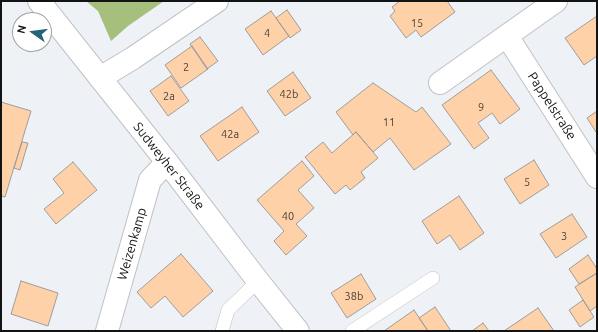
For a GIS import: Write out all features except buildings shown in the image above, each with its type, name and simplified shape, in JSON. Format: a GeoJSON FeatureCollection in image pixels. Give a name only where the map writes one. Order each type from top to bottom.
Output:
{"type":"FeatureCollection","features":[{"type":"Feature","properties":{"kind":"street","name":"Sudweyher Straße"},"geometry":{"type":"LineString","coordinates":[[39,1],[167,162],[298,331]]}},
{"type":"Feature","properties":{"kind":"street"},"geometry":{"type":"LineString","coordinates":[[100,78],[133,58],[217,1]]}},
{"type":"Feature","properties":{"kind":"street"},"geometry":{"type":"LineString","coordinates":[[440,83],[556,1]]}},
{"type":"Feature","properties":{"kind":"street","name":"Pappelstraße"},"geometry":{"type":"LineString","coordinates":[[507,36],[597,177]]}},
{"type":"Feature","properties":{"kind":"street","name":"Weizenkamp"},"geometry":{"type":"LineString","coordinates":[[107,331],[150,180],[167,162]]}},
{"type":"Feature","properties":{"kind":"lane"},"geometry":{"type":"LineString","coordinates":[[352,331],[433,278]]}},
{"type":"Feature","properties":{"kind":"lane"},"geometry":{"type":"LineString","coordinates":[[222,331],[228,310],[258,281]]}},
{"type":"Feature","properties":{"kind":"green space"},"geometry":{"type":"Polygon","coordinates":[[[86,1],[164,1],[128,26],[111,41],[98,11],[86,1]]]}}]}
